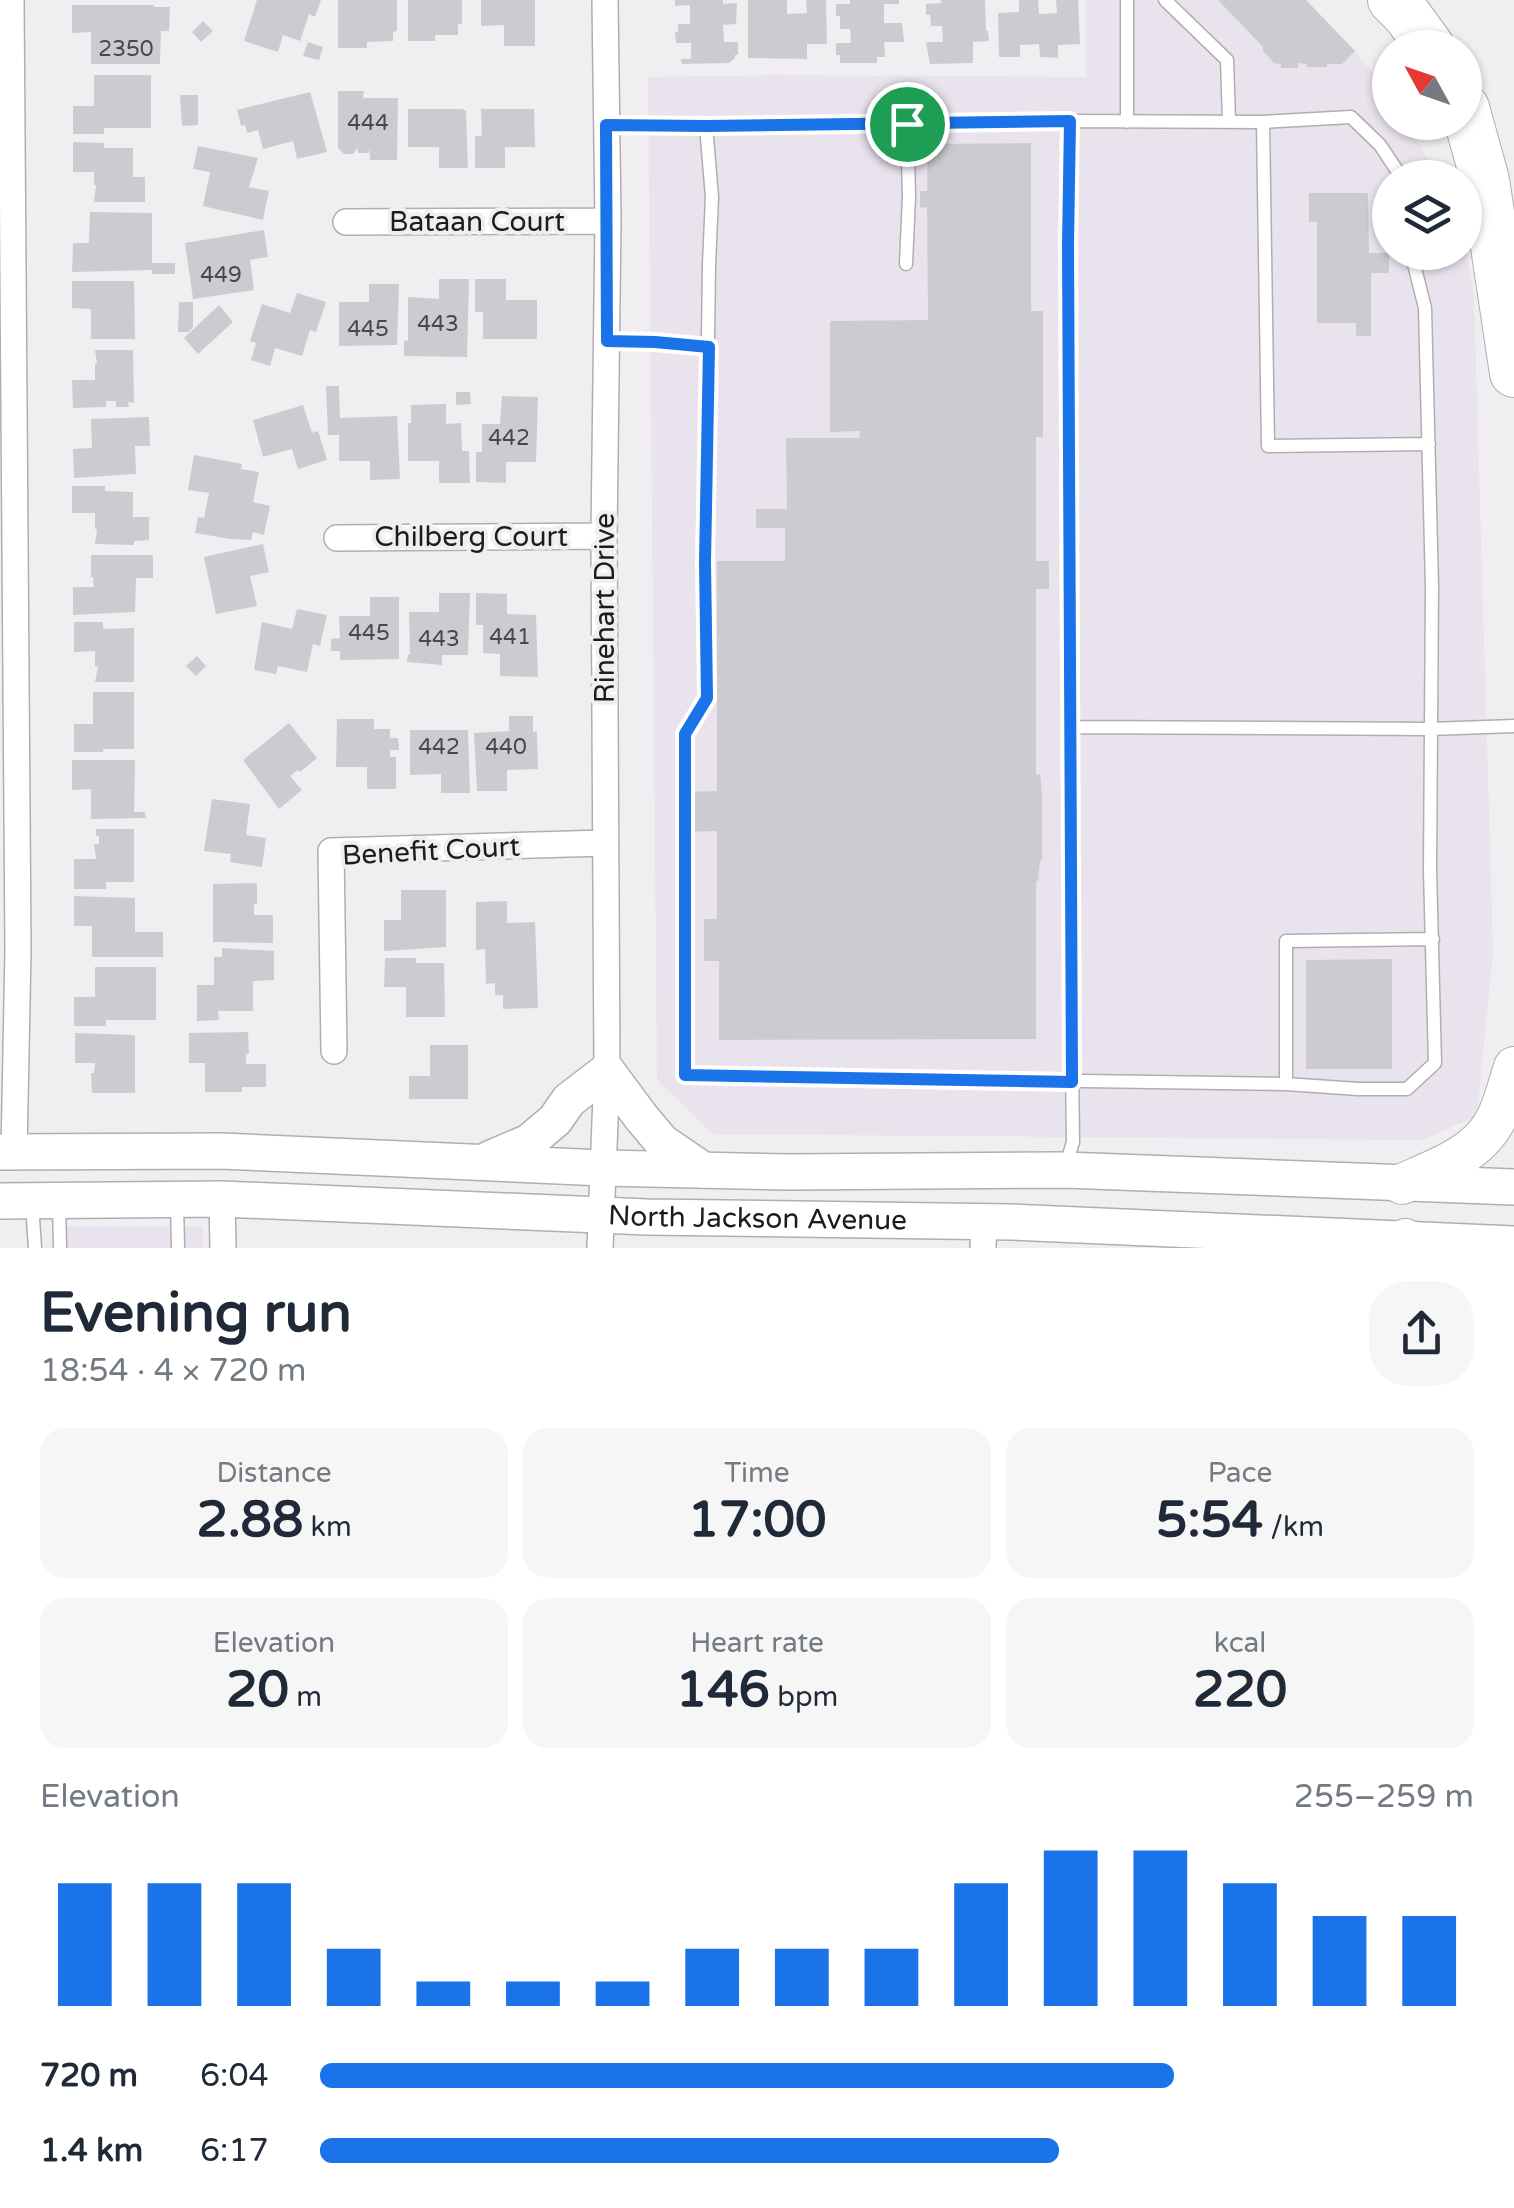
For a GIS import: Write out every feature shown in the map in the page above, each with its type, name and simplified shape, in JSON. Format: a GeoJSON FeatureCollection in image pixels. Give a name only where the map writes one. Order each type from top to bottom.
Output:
{"type":"FeatureCollection","features":[{"type":"Feature","properties":{"kind":"highway"},"geometry":{"type":"LineString","coordinates":[[1392,0],[1418,30]]}},
{"type":"Feature","properties":{"kind":"highway"},"geometry":{"type":"LineString","coordinates":[[1474,140],[1486,180],[1514,373]]}},
{"type":"Feature","properties":{"kind":"main road"},"geometry":{"type":"LineString","coordinates":[[1402,1184],[1477,1144],[1493,1124],[1514,1067]]}},
{"type":"Feature","properties":{"kind":"main road"},"geometry":{"type":"LineString","coordinates":[[484,1161],[529,1142],[569,1100],[607,1070],[662,1142],[703,1170]]}},
{"type":"Feature","properties":{"kind":"main road","name":"North Jackson Avenue"},"geometry":{"type":"LineString","coordinates":[[7,1153],[222,1151],[703,1170],[1065,1170],[1514,1187]]}},
{"type":"Feature","properties":{"kind":"main road","name":"North Jackson Avenue"},"geometry":{"type":"LineString","coordinates":[[30,1201],[222,1200],[600,1232],[1514,1244]]}},
{"type":"Feature","properties":{"kind":"street","name":"Rinehart Drive"},"geometry":{"type":"LineString","coordinates":[[600,1232],[607,1070],[605,0]]}},
{"type":"Feature","properties":{"kind":"street"},"geometry":{"type":"LineString","coordinates":[[7,15],[7,1153]]}},
{"type":"Feature","properties":{"kind":"street","name":"Bataan Court"},"geometry":{"type":"LineString","coordinates":[[346,222],[608,221]]}},
{"type":"Feature","properties":{"kind":"street","name":"Chilberg Court"},"geometry":{"type":"LineString","coordinates":[[337,538],[604,536]]}},
{"type":"Feature","properties":{"kind":"street","name":"Benefit Court"},"geometry":{"type":"LineString","coordinates":[[334,1051],[331,851],[605,843]]}},
{"type":"Feature","properties":{"kind":"street"},"geometry":{"type":"LineString","coordinates":[[222,1200],[223,1248]]}},
{"type":"Feature","properties":{"kind":"lane"},"geometry":{"type":"LineString","coordinates":[[1126,122],[1127,0]]}},
{"type":"Feature","properties":{"kind":"lane"},"geometry":{"type":"LineString","coordinates":[[1165,0],[1227,60],[1229,120]]}},
{"type":"Feature","properties":{"kind":"lane"},"geometry":{"type":"LineString","coordinates":[[606,125],[1263,122],[1351,118],[1390,160]]}},
{"type":"Feature","properties":{"kind":"lane"},"geometry":{"type":"LineString","coordinates":[[1065,1170],[1073,1142],[1070,121]]}},
{"type":"Feature","properties":{"kind":"lane"},"geometry":{"type":"LineString","coordinates":[[1263,122],[1268,446],[1429,444]]}},
{"type":"Feature","properties":{"kind":"lane"},"geometry":{"type":"LineString","coordinates":[[906,264],[907,124]]}},
{"type":"Feature","properties":{"kind":"lane"},"geometry":{"type":"LineString","coordinates":[[706,126],[712,197],[705,562],[707,698],[685,734],[685,1075],[1407,1089],[1436,1064],[1429,444],[1425,308],[1416,270]]}},
{"type":"Feature","properties":{"kind":"lane"},"geometry":{"type":"LineString","coordinates":[[607,341],[709,347]]}},
{"type":"Feature","properties":{"kind":"lane"},"geometry":{"type":"LineString","coordinates":[[1070,727],[1430,730],[1514,726]]}},
{"type":"Feature","properties":{"kind":"lane"},"geometry":{"type":"LineString","coordinates":[[1286,1084],[1286,940],[1433,940]]}},
{"type":"Feature","properties":{"kind":"lane"},"geometry":{"type":"LineString","coordinates":[[178,1200],[178,1248]]}},
{"type":"Feature","properties":{"kind":"lane"},"geometry":{"type":"LineString","coordinates":[[30,1201],[34,1248]]}},
{"type":"Feature","properties":{"kind":"lane"},"geometry":{"type":"LineString","coordinates":[[30,1201],[60,1248]]}},
{"type":"Feature","properties":{"kind":"shaded area"},"geometry":{"type":"Polygon","coordinates":[[[1086,0],[1306,0],[1372,72],[1372,140],[1417,140],[1428,160],[1372,160],[1372,270],[1470,270],[1474,296],[1493,951],[1477,1116],[1422,1140],[712,1134],[657,1080],[648,77],[1086,77],[1086,0]]]}},
{"type":"Feature","properties":{"kind":"shaded area"},"geometry":{"type":"Polygon","coordinates":[[[55,1226],[203,1226],[203,1248],[55,1248],[55,1226]]]}},
{"type":"Feature","properties":{"kind":"building"},"geometry":{"type":"Polygon","coordinates":[[[257,0],[321,0],[315,17],[309,14],[300,41],[283,35],[278,52],[244,41],[257,0]]]}},
{"type":"Feature","properties":{"kind":"building"},"geometry":{"type":"Polygon","coordinates":[[[338,0],[397,0],[397,31],[393,32],[393,41],[367,42],[367,48],[338,48],[338,0]]]}},
{"type":"Feature","properties":{"kind":"building"},"geometry":{"type":"Polygon","coordinates":[[[408,0],[462,0],[458,35],[435,35],[435,41],[408,41],[408,0]]]}},
{"type":"Feature","properties":{"kind":"building"},"geometry":{"type":"Polygon","coordinates":[[[481,0],[535,0],[535,46],[504,46],[504,25],[481,26],[481,0]]]}},
{"type":"Feature","properties":{"kind":"building"},"geometry":{"type":"Polygon","coordinates":[[[675,0],[737,3],[736,24],[723,25],[724,42],[738,42],[738,55],[729,63],[682,64],[681,59],[691,59],[691,43],[676,43],[675,32],[678,24],[690,24],[690,5],[675,6],[675,0]]]}},
{"type":"Feature","properties":{"kind":"building"},"geometry":{"type":"Polygon","coordinates":[[[748,0],[787,0],[787,14],[807,13],[806,0],[826,0],[827,44],[807,44],[807,59],[748,58],[748,0]]]}},
{"type":"Feature","properties":{"kind":"building"},"geometry":{"type":"Polygon","coordinates":[[[850,0],[899,0],[899,4],[884,4],[884,23],[902,23],[904,42],[884,42],[885,57],[877,57],[877,63],[840,63],[840,55],[836,55],[836,43],[851,43],[850,29],[840,29],[836,4],[850,4],[850,0]]]}},
{"type":"Feature","properties":{"kind":"building"},"geometry":{"type":"Polygon","coordinates":[[[985,0],[989,41],[973,42],[973,63],[930,64],[926,42],[943,42],[942,26],[931,26],[926,4],[985,0]]]}},
{"type":"Feature","properties":{"kind":"building"},"geometry":{"type":"Polygon","coordinates":[[[1019,0],[1038,0],[1039,14],[1057,13],[1056,0],[1078,0],[1080,44],[1058,45],[1058,58],[1040,57],[1039,44],[1020,45],[1020,57],[999,57],[998,13],[1019,12],[1019,0]]]}},
{"type":"Feature","properties":{"kind":"building"},"geometry":{"type":"Polygon","coordinates":[[[1218,0],[1306,0],[1355,51],[1342,64],[1307,67],[1298,63],[1298,68],[1281,68],[1218,0]]]}},
{"type":"Feature","properties":{"kind":"building"},"geometry":{"type":"Polygon","coordinates":[[[72,5],[170,7],[169,31],[161,31],[160,64],[91,64],[91,32],[72,33],[72,5]]]}},
{"type":"Feature","properties":{"kind":"building"},"geometry":{"type":"Polygon","coordinates":[[[203,21],[213,31],[201,42],[192,32],[203,21]]]}},
{"type":"Feature","properties":{"kind":"building"},"geometry":{"type":"Polygon","coordinates":[[[308,42],[323,47],[319,60],[303,56],[308,42]]]}},
{"type":"Feature","properties":{"kind":"building"},"geometry":{"type":"Polygon","coordinates":[[[94,75],[151,75],[151,128],[104,128],[104,134],[73,134],[73,106],[94,106],[94,75]]]}},
{"type":"Feature","properties":{"kind":"building"},"geometry":{"type":"Polygon","coordinates":[[[338,91],[364,91],[363,98],[398,98],[397,160],[370,160],[370,148],[369,153],[358,153],[357,148],[353,154],[344,154],[338,148],[338,91]]]}},
{"type":"Feature","properties":{"kind":"building"},"geometry":{"type":"Polygon","coordinates":[[[310,92],[327,152],[297,159],[293,141],[263,149],[258,130],[247,133],[245,125],[241,126],[237,110],[310,92]]]}},
{"type":"Feature","properties":{"kind":"building"},"geometry":{"type":"Polygon","coordinates":[[[180,95],[198,95],[198,125],[182,126],[180,95]]]}},
{"type":"Feature","properties":{"kind":"building"},"geometry":{"type":"Polygon","coordinates":[[[408,109],[466,111],[468,168],[439,168],[439,147],[408,147],[408,109]]]}},
{"type":"Feature","properties":{"kind":"building"},"geometry":{"type":"Polygon","coordinates":[[[481,109],[534,109],[535,147],[505,147],[505,168],[475,168],[475,136],[482,136],[481,109]]]}},
{"type":"Feature","properties":{"kind":"building"},"geometry":{"type":"Polygon","coordinates":[[[73,142],[133,148],[133,177],[145,177],[145,202],[94,202],[94,172],[73,172],[73,142]]]}},
{"type":"Feature","properties":{"kind":"building"},"geometry":{"type":"Polygon","coordinates":[[[1031,143],[1031,311],[1043,311],[1043,437],[1036,437],[1036,561],[1049,561],[1049,589],[1036,589],[1036,775],[1040,774],[1042,795],[1042,861],[1036,881],[1036,1039],[719,1040],[719,961],[704,961],[704,919],[717,919],[717,831],[687,832],[687,792],[717,791],[717,561],[785,561],[785,528],[756,528],[756,509],[787,509],[786,438],[859,438],[860,431],[830,432],[830,321],[928,320],[927,207],[920,208],[920,191],[927,191],[928,144],[1031,143]]]}},
{"type":"Feature","properties":{"kind":"building"},"geometry":{"type":"Polygon","coordinates":[[[198,146],[258,158],[249,187],[269,191],[263,220],[203,206],[210,172],[193,169],[198,146]]]}},
{"type":"Feature","properties":{"kind":"building"},"geometry":{"type":"Polygon","coordinates":[[[1309,193],[1368,193],[1372,270],[1389,270],[1371,273],[1371,336],[1356,336],[1356,323],[1317,323],[1317,222],[1309,222],[1309,193]]]}},
{"type":"Feature","properties":{"kind":"building"},"geometry":{"type":"Polygon","coordinates":[[[90,212],[152,213],[152,263],[175,263],[175,274],[152,274],[152,270],[72,272],[73,243],[89,243],[90,212]]]}},
{"type":"Feature","properties":{"kind":"building"},"geometry":{"type":"Polygon","coordinates":[[[264,230],[268,257],[250,260],[254,290],[193,299],[185,243],[264,230]]]}},
{"type":"Feature","properties":{"kind":"building"},"geometry":{"type":"Polygon","coordinates":[[[439,279],[469,279],[467,357],[404,356],[408,297],[439,299],[439,279]]]}},
{"type":"Feature","properties":{"kind":"building"},"geometry":{"type":"Polygon","coordinates":[[[475,279],[506,279],[506,300],[537,300],[537,339],[483,339],[483,312],[475,312],[475,279]]]}},
{"type":"Feature","properties":{"kind":"building"},"geometry":{"type":"Polygon","coordinates":[[[72,281],[134,281],[135,339],[91,339],[91,309],[72,308],[72,281]]]}},
{"type":"Feature","properties":{"kind":"building"},"geometry":{"type":"Polygon","coordinates":[[[369,284],[399,284],[397,345],[339,346],[339,302],[369,302],[369,284]]]}},
{"type":"Feature","properties":{"kind":"building"},"geometry":{"type":"Polygon","coordinates":[[[297,293],[326,302],[316,332],[310,330],[302,356],[275,348],[270,366],[251,360],[256,343],[250,341],[262,304],[290,313],[297,293]]]}},
{"type":"Feature","properties":{"kind":"building"},"geometry":{"type":"Polygon","coordinates":[[[179,302],[193,302],[193,327],[189,332],[178,332],[179,302]]]}},
{"type":"Feature","properties":{"kind":"building"},"geometry":{"type":"Polygon","coordinates":[[[219,305],[233,322],[198,354],[184,338],[219,305]]]}},
{"type":"Feature","properties":{"kind":"building"},"geometry":{"type":"Polygon","coordinates":[[[95,350],[133,350],[134,403],[128,402],[129,407],[116,407],[116,401],[106,401],[106,407],[73,408],[72,380],[95,380],[95,350]]]}},
{"type":"Feature","properties":{"kind":"building"},"geometry":{"type":"Polygon","coordinates":[[[326,386],[339,386],[340,418],[397,416],[400,479],[370,480],[370,461],[339,461],[339,435],[328,435],[326,386]]]}},
{"type":"Feature","properties":{"kind":"building"},"geometry":{"type":"Polygon","coordinates":[[[456,392],[470,392],[471,404],[456,405],[456,392]]]}},
{"type":"Feature","properties":{"kind":"building"},"geometry":{"type":"Polygon","coordinates":[[[502,396],[538,397],[536,462],[506,462],[506,483],[476,482],[476,452],[482,452],[482,424],[500,424],[502,396]]]}},
{"type":"Feature","properties":{"kind":"building"},"geometry":{"type":"Polygon","coordinates":[[[446,404],[446,424],[461,423],[462,451],[469,451],[470,483],[439,483],[439,461],[408,461],[411,405],[446,404]]]}},
{"type":"Feature","properties":{"kind":"building"},"geometry":{"type":"Polygon","coordinates":[[[303,405],[312,433],[318,431],[327,460],[298,469],[292,449],[263,457],[253,420],[303,405]]]}},
{"type":"Feature","properties":{"kind":"building"},"geometry":{"type":"Polygon","coordinates":[[[149,417],[150,446],[135,446],[136,474],[74,478],[73,449],[92,448],[91,419],[149,417]]]}},
{"type":"Feature","properties":{"kind":"building"},"geometry":{"type":"Polygon","coordinates":[[[194,455],[242,464],[241,469],[259,472],[253,502],[270,506],[264,535],[253,532],[251,540],[195,533],[198,517],[204,518],[209,493],[188,490],[194,455]]]}},
{"type":"Feature","properties":{"kind":"building"},"geometry":{"type":"Polygon","coordinates":[[[72,486],[105,486],[105,491],[133,492],[133,517],[149,517],[149,540],[134,541],[134,545],[95,544],[95,513],[72,513],[72,486]]]}},
{"type":"Feature","properties":{"kind":"building"},"geometry":{"type":"Polygon","coordinates":[[[263,544],[269,572],[250,576],[257,606],[216,614],[204,557],[263,544]]]}},
{"type":"Feature","properties":{"kind":"building"},"geometry":{"type":"Polygon","coordinates":[[[91,555],[153,555],[153,578],[136,578],[135,612],[73,615],[73,587],[94,587],[91,555]]]}},
{"type":"Feature","properties":{"kind":"building"},"geometry":{"type":"Polygon","coordinates":[[[439,593],[470,593],[468,655],[442,655],[442,665],[407,662],[409,612],[439,612],[439,593]]]}},
{"type":"Feature","properties":{"kind":"building"},"geometry":{"type":"Polygon","coordinates":[[[476,593],[507,594],[507,614],[536,615],[538,677],[500,676],[500,654],[483,653],[483,625],[476,625],[476,593]]]}},
{"type":"Feature","properties":{"kind":"building"},"geometry":{"type":"Polygon","coordinates":[[[370,597],[399,597],[399,659],[340,660],[340,651],[331,651],[331,639],[340,638],[339,616],[370,616],[370,597]]]}},
{"type":"Feature","properties":{"kind":"building"},"geometry":{"type":"Polygon","coordinates":[[[297,609],[327,615],[320,646],[313,644],[307,672],[278,666],[276,674],[254,670],[262,622],[292,629],[297,609]]]}},
{"type":"Feature","properties":{"kind":"building"},"geometry":{"type":"Polygon","coordinates":[[[74,622],[103,622],[103,629],[134,628],[134,682],[95,682],[95,651],[74,652],[74,622]]]}},
{"type":"Feature","properties":{"kind":"building"},"geometry":{"type":"Polygon","coordinates":[[[197,656],[206,666],[196,676],[186,666],[197,656]]]}},
{"type":"Feature","properties":{"kind":"building"},"geometry":{"type":"Polygon","coordinates":[[[93,692],[134,692],[134,749],[74,752],[74,724],[93,724],[93,692]]]}},
{"type":"Feature","properties":{"kind":"building"},"geometry":{"type":"Polygon","coordinates":[[[509,716],[533,716],[538,769],[507,770],[507,791],[477,791],[474,733],[509,731],[509,716]]]}},
{"type":"Feature","properties":{"kind":"building"},"geometry":{"type":"Polygon","coordinates":[[[337,719],[374,719],[374,729],[390,729],[390,738],[398,738],[399,750],[390,750],[390,757],[396,757],[396,789],[367,789],[367,767],[336,767],[337,719]]]}},
{"type":"Feature","properties":{"kind":"building"},"geometry":{"type":"Polygon","coordinates":[[[289,723],[317,758],[290,776],[302,790],[279,809],[243,760],[289,723]]]}},
{"type":"Feature","properties":{"kind":"building"},"geometry":{"type":"Polygon","coordinates":[[[410,730],[468,730],[470,793],[441,793],[441,774],[410,775],[410,730]]]}},
{"type":"Feature","properties":{"kind":"building"},"geometry":{"type":"Polygon","coordinates":[[[72,760],[135,760],[134,812],[145,812],[146,818],[91,819],[91,789],[72,790],[72,760]]]}},
{"type":"Feature","properties":{"kind":"building"},"geometry":{"type":"Polygon","coordinates":[[[212,799],[250,804],[246,835],[266,838],[262,867],[230,862],[231,854],[204,851],[212,799]]]}},
{"type":"Feature","properties":{"kind":"building"},"geometry":{"type":"Polygon","coordinates":[[[96,829],[134,829],[134,882],[106,882],[106,889],[74,889],[74,859],[96,859],[96,829]]]}},
{"type":"Feature","properties":{"kind":"building"},"geometry":{"type":"Polygon","coordinates":[[[257,883],[254,915],[273,915],[273,943],[213,942],[213,884],[257,883]]]}},
{"type":"Feature","properties":{"kind":"building"},"geometry":{"type":"Polygon","coordinates":[[[401,890],[446,890],[446,947],[384,951],[384,920],[401,920],[401,890]]]}},
{"type":"Feature","properties":{"kind":"building"},"geometry":{"type":"Polygon","coordinates":[[[74,896],[135,898],[135,932],[163,932],[163,957],[92,957],[92,926],[74,926],[74,896]]]}},
{"type":"Feature","properties":{"kind":"building"},"geometry":{"type":"Polygon","coordinates":[[[507,901],[507,923],[535,922],[538,1008],[503,1009],[503,995],[495,995],[495,983],[486,984],[485,949],[476,950],[476,902],[507,901]]]}},
{"type":"Feature","properties":{"kind":"building"},"geometry":{"type":"Polygon","coordinates":[[[222,948],[274,951],[274,980],[253,981],[253,1011],[218,1011],[219,1020],[197,1021],[197,985],[214,985],[214,957],[222,957],[222,948]]]}},
{"type":"Feature","properties":{"kind":"building"},"geometry":{"type":"Polygon","coordinates":[[[385,958],[444,963],[445,1017],[406,1017],[406,987],[384,987],[385,958]]]}},
{"type":"Feature","properties":{"kind":"building"},"geometry":{"type":"Polygon","coordinates":[[[1392,959],[1392,1069],[1306,1069],[1306,960],[1392,959]]]}},
{"type":"Feature","properties":{"kind":"building"},"geometry":{"type":"Polygon","coordinates":[[[95,967],[156,967],[156,1020],[106,1020],[106,1026],[74,1026],[74,997],[95,997],[95,967]]]}},
{"type":"Feature","properties":{"kind":"building"},"geometry":{"type":"Polygon","coordinates":[[[248,1032],[246,1064],[266,1064],[266,1087],[242,1087],[242,1092],[205,1092],[205,1063],[189,1063],[189,1033],[248,1032]]]}},
{"type":"Feature","properties":{"kind":"building"},"geometry":{"type":"Polygon","coordinates":[[[75,1033],[135,1035],[135,1093],[92,1093],[95,1063],[75,1063],[75,1033]]]}},
{"type":"Feature","properties":{"kind":"building"},"geometry":{"type":"Polygon","coordinates":[[[430,1045],[468,1045],[468,1099],[409,1099],[409,1076],[430,1076],[430,1045]]]}},
{"type":"Feature","properties":{"kind":"route"},"geometry":{"type":"LineString","coordinates":[[1070,121],[1072,1082],[685,1075],[685,734],[707,698],[709,347],[607,341],[606,125],[907,124],[1070,121]]}}]}
